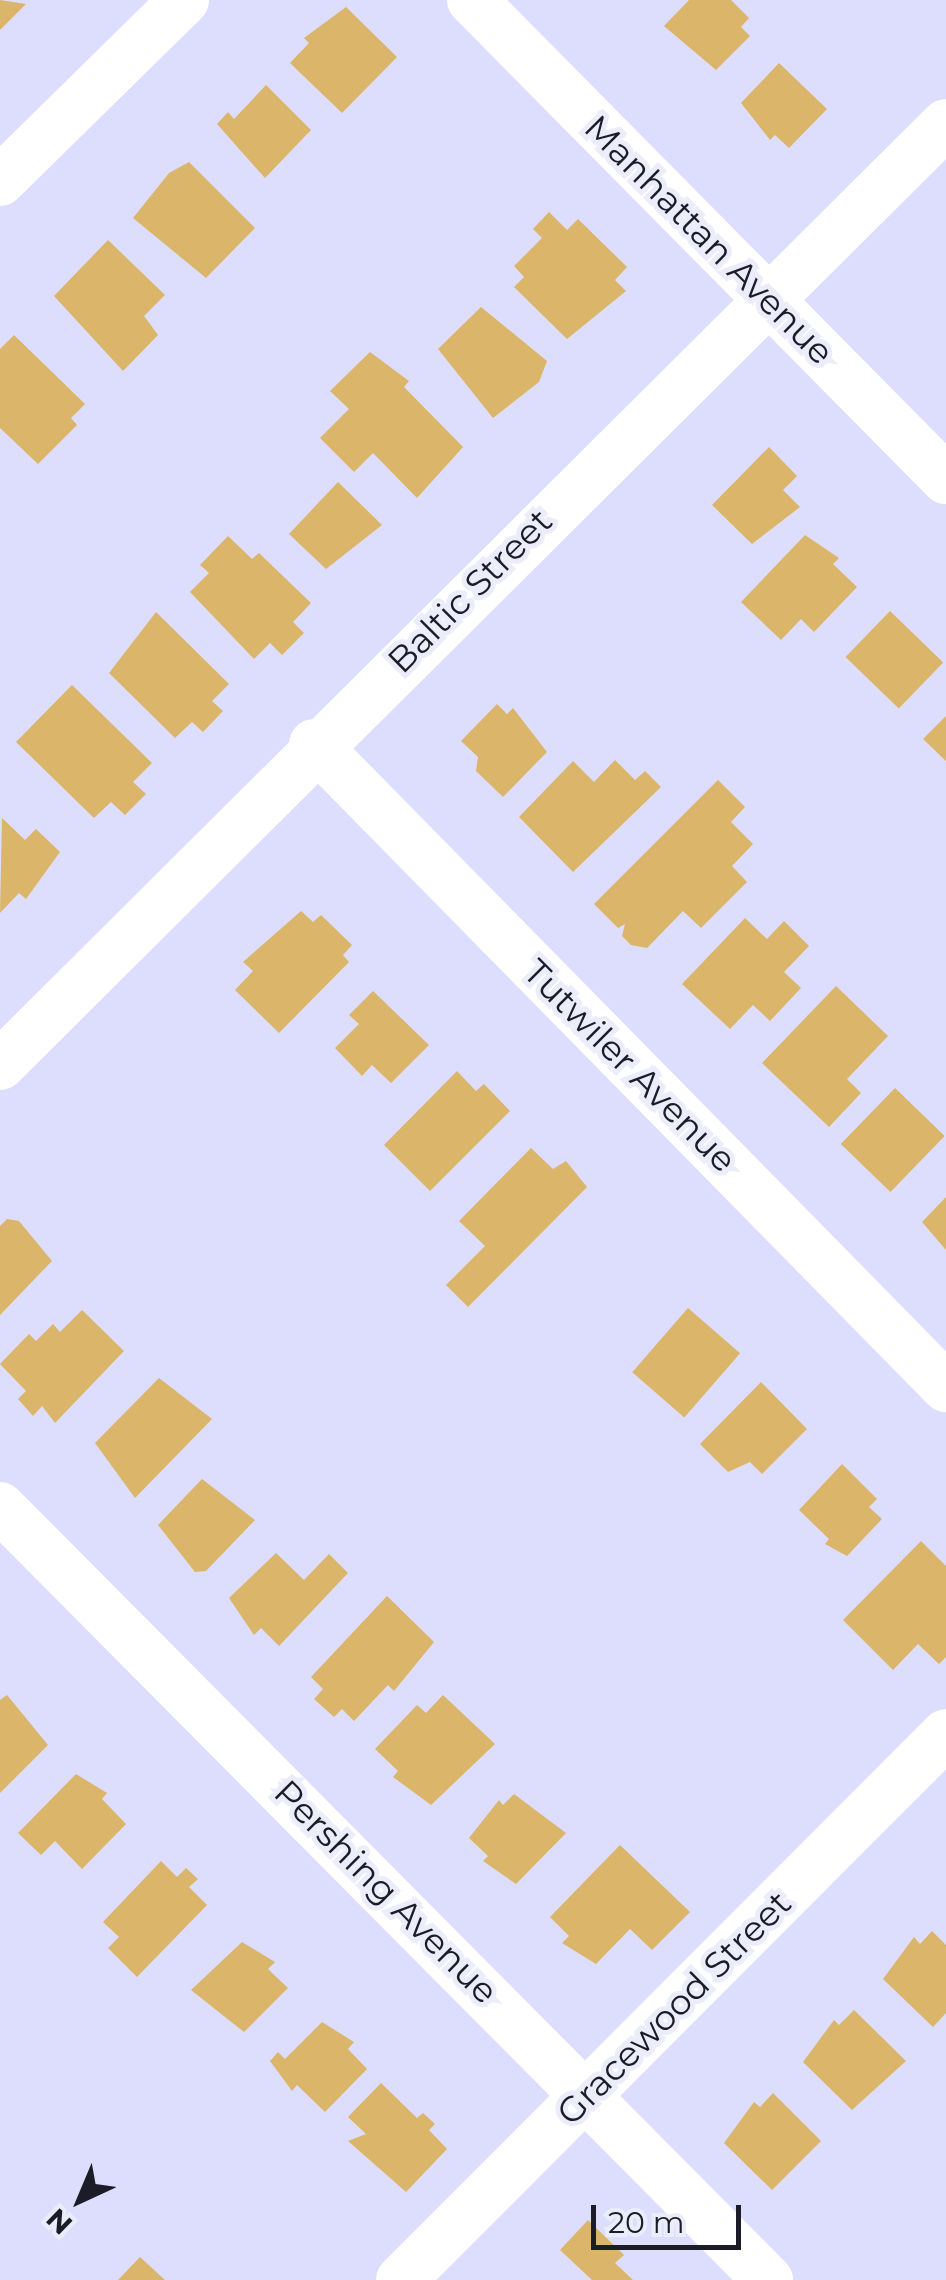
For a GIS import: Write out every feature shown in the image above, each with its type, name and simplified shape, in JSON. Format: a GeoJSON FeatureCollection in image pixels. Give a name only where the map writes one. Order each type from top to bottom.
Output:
{"type":"FeatureCollection","features":[{"type":"Feature","properties":{"kind":"street"},"geometry":{"type":"LineString","coordinates":[[0,182],[184,0]]}},
{"type":"Feature","properties":{"kind":"street","name":"Manhattan Avenue"},"geometry":{"type":"LineString","coordinates":[[472,0],[946,480]]}},
{"type":"Feature","properties":{"kind":"street","name":"Baltic Street"},"geometry":{"type":"LineString","coordinates":[[0,1065],[314,744],[946,124]]}},
{"type":"Feature","properties":{"kind":"street","name":"Tutwiler Avenue"},"geometry":{"type":"LineString","coordinates":[[314,744],[946,1387]]}},
{"type":"Feature","properties":{"kind":"street","name":"Pershing Avenue"},"geometry":{"type":"LineString","coordinates":[[0,1507],[589,2094],[768,2280]]}},
{"type":"Feature","properties":{"kind":"street","name":"Gracewood Street"},"geometry":{"type":"LineString","coordinates":[[401,2280],[946,1734]]}},
{"type":"Feature","properties":{"kind":"building"},"geometry":{"type":"Polygon","coordinates":[[[0,0],[26,4],[0,30],[0,0]]]}},
{"type":"Feature","properties":{"kind":"building"},"geometry":{"type":"Polygon","coordinates":[[[689,0],[731,0],[749,18],[741,27],[750,36],[716,70],[664,26],[689,0]]]}},
{"type":"Feature","properties":{"kind":"building"},"geometry":{"type":"Polygon","coordinates":[[[346,7],[397,57],[342,113],[290,63],[309,43],[304,38],[346,7]]]}},
{"type":"Feature","properties":{"kind":"building"},"geometry":{"type":"Polygon","coordinates":[[[779,63],[827,109],[789,148],[775,135],[770,140],[741,103],[779,63]]]}},
{"type":"Feature","properties":{"kind":"building"},"geometry":{"type":"Polygon","coordinates":[[[266,85],[311,130],[265,178],[217,124],[228,112],[234,119],[266,85]]]}},
{"type":"Feature","properties":{"kind":"building"},"geometry":{"type":"Polygon","coordinates":[[[189,162],[255,228],[206,278],[133,218],[169,173],[189,162]]]}},
{"type":"Feature","properties":{"kind":"building"},"geometry":{"type":"Polygon","coordinates":[[[549,212],[567,230],[578,219],[627,267],[615,280],[626,291],[567,339],[514,287],[524,277],[514,266],[542,238],[533,229],[549,212]]]}},
{"type":"Feature","properties":{"kind":"building"},"geometry":{"type":"Polygon","coordinates":[[[108,240],[165,295],[144,316],[158,335],[123,371],[54,296],[108,240]]]}},
{"type":"Feature","properties":{"kind":"building"},"geometry":{"type":"Polygon","coordinates":[[[481,307],[547,361],[539,382],[493,418],[438,349],[481,307]]]}},
{"type":"Feature","properties":{"kind":"building"},"geometry":{"type":"Polygon","coordinates":[[[14,335],[85,404],[71,418],[77,425],[38,464],[0,428],[0,349],[14,335]]]}},
{"type":"Feature","properties":{"kind":"building"},"geometry":{"type":"Polygon","coordinates":[[[370,352],[409,381],[404,387],[463,447],[417,498],[373,453],[354,472],[320,438],[349,409],[330,391],[370,352]]]}},
{"type":"Feature","properties":{"kind":"building"},"geometry":{"type":"Polygon","coordinates":[[[769,447],[797,476],[783,490],[800,507],[752,544],[712,505],[769,447]]]}},
{"type":"Feature","properties":{"kind":"building"},"geometry":{"type":"Polygon","coordinates":[[[338,482],[382,525],[326,569],[289,534],[338,482]]]}},
{"type":"Feature","properties":{"kind":"building"},"geometry":{"type":"Polygon","coordinates":[[[805,535],[839,558],[833,564],[857,587],[814,632],[801,619],[781,640],[741,602],[805,535]]]}},
{"type":"Feature","properties":{"kind":"building"},"geometry":{"type":"Polygon","coordinates":[[[228,536],[252,559],[259,553],[311,603],[293,622],[304,633],[282,655],[270,643],[254,659],[190,592],[209,573],[200,565],[228,536]]]}},
{"type":"Feature","properties":{"kind":"building"},"geometry":{"type":"Polygon","coordinates":[[[890,611],[943,662],[899,708],[846,657],[890,611]]]}},
{"type":"Feature","properties":{"kind":"building"},"geometry":{"type":"Polygon","coordinates":[[[156,612],[229,684],[212,701],[223,711],[203,732],[192,722],[175,738],[109,673],[156,612]]]}},
{"type":"Feature","properties":{"kind":"building"},"geometry":{"type":"Polygon","coordinates":[[[72,685],[152,763],[133,782],[146,794],[125,815],[111,802],[94,818],[16,742],[72,685]]]}},
{"type":"Feature","properties":{"kind":"building"},"geometry":{"type":"Polygon","coordinates":[[[497,704],[507,714],[513,708],[547,752],[503,797],[476,771],[478,757],[461,741],[497,704]]]}},
{"type":"Feature","properties":{"kind":"building"},"geometry":{"type":"Polygon","coordinates":[[[946,716],[946,761],[923,739],[946,716]]]}},
{"type":"Feature","properties":{"kind":"building"},"geometry":{"type":"Polygon","coordinates":[[[615,760],[635,780],[645,771],[661,787],[573,872],[519,817],[573,761],[594,782],[615,760]]]}},
{"type":"Feature","properties":{"kind":"building"},"geometry":{"type":"Polygon","coordinates":[[[718,780],[745,807],[731,822],[753,844],[732,866],[747,882],[701,928],[683,911],[647,948],[631,945],[622,936],[625,924],[618,928],[594,904],[718,780]]]}},
{"type":"Feature","properties":{"kind":"building"},"geometry":{"type":"Polygon","coordinates":[[[2,818],[25,840],[36,829],[60,852],[26,899],[19,893],[0,913],[2,818]]]}},
{"type":"Feature","properties":{"kind":"building"},"geometry":{"type":"Polygon","coordinates":[[[301,911],[313,922],[321,915],[352,945],[343,955],[349,962],[279,1033],[235,990],[253,971],[243,962],[301,911]]]}},
{"type":"Feature","properties":{"kind":"building"},"geometry":{"type":"Polygon","coordinates":[[[745,918],[767,939],[784,921],[809,946],[784,972],[801,988],[770,1021],[753,1005],[730,1029],[682,984],[745,918]]]}},
{"type":"Feature","properties":{"kind":"building"},"geometry":{"type":"Polygon","coordinates":[[[836,986],[888,1036],[847,1079],[861,1093],[829,1127],[762,1063],[836,986]]]}},
{"type":"Feature","properties":{"kind":"building"},"geometry":{"type":"Polygon","coordinates":[[[373,991],[429,1045],[391,1083],[372,1065],[362,1076],[335,1048],[359,1024],[349,1015],[373,991]]]}},
{"type":"Feature","properties":{"kind":"building"},"geometry":{"type":"Polygon","coordinates":[[[457,1071],[476,1091],[484,1084],[510,1111],[430,1191],[384,1145],[457,1071]]]}},
{"type":"Feature","properties":{"kind":"building"},"geometry":{"type":"Polygon","coordinates":[[[895,1088],[945,1136],[890,1192],[841,1144],[895,1088]]]}},
{"type":"Feature","properties":{"kind":"building"},"geometry":{"type":"Polygon","coordinates":[[[531,1148],[553,1169],[566,1161],[587,1187],[468,1307],[446,1285],[485,1246],[459,1221],[531,1148]]]}},
{"type":"Feature","properties":{"kind":"building"},"geometry":{"type":"Polygon","coordinates":[[[946,1197],[946,1250],[922,1222],[946,1197]]]}},
{"type":"Feature","properties":{"kind":"building"},"geometry":{"type":"Polygon","coordinates":[[[7,1219],[19,1221],[52,1261],[0,1315],[0,1226],[7,1219]]]}},
{"type":"Feature","properties":{"kind":"building"},"geometry":{"type":"Polygon","coordinates":[[[688,1308],[740,1353],[684,1417],[632,1372],[688,1308]]]}},
{"type":"Feature","properties":{"kind":"building"},"geometry":{"type":"Polygon","coordinates":[[[82,1310],[124,1351],[55,1423],[42,1406],[33,1416],[18,1399],[26,1391],[0,1364],[29,1334],[36,1341],[53,1324],[60,1332],[82,1310]]]}},
{"type":"Feature","properties":{"kind":"building"},"geometry":{"type":"Polygon","coordinates":[[[159,1378],[212,1419],[135,1498],[95,1443],[159,1378]]]}},
{"type":"Feature","properties":{"kind":"building"},"geometry":{"type":"Polygon","coordinates":[[[761,1382],[807,1429],[762,1474],[750,1462],[728,1472],[700,1444],[761,1382]]]}},
{"type":"Feature","properties":{"kind":"building"},"geometry":{"type":"Polygon","coordinates":[[[842,1464],[877,1499],[869,1507],[882,1519],[847,1556],[825,1544],[829,1539],[799,1510],[842,1464]]]}},
{"type":"Feature","properties":{"kind":"building"},"geometry":{"type":"Polygon","coordinates":[[[202,1479],[255,1520],[206,1571],[195,1572],[158,1525],[202,1479]]]}},
{"type":"Feature","properties":{"kind":"building"},"geometry":{"type":"Polygon","coordinates":[[[921,1541],[946,1566],[946,1657],[939,1664],[918,1644],[893,1670],[843,1620],[921,1541]]]}},
{"type":"Feature","properties":{"kind":"building"},"geometry":{"type":"Polygon","coordinates":[[[276,1553],[304,1580],[329,1554],[348,1573],[279,1646],[261,1628],[254,1635],[229,1598],[276,1553]]]}},
{"type":"Feature","properties":{"kind":"building"},"geometry":{"type":"Polygon","coordinates":[[[387,1596],[434,1642],[394,1691],[388,1685],[354,1721],[342,1709],[334,1717],[314,1699],[323,1689],[311,1677],[387,1596]]]}},
{"type":"Feature","properties":{"kind":"building"},"geometry":{"type":"Polygon","coordinates":[[[7,1695],[48,1745],[0,1793],[0,1700],[7,1695]]]}},
{"type":"Feature","properties":{"kind":"building"},"geometry":{"type":"Polygon","coordinates":[[[443,1695],[495,1744],[431,1805],[393,1777],[398,1771],[375,1749],[417,1705],[426,1713],[443,1695]]]}},
{"type":"Feature","properties":{"kind":"building"},"geometry":{"type":"Polygon","coordinates":[[[76,1774],[107,1793],[102,1799],[126,1824],[82,1869],[55,1841],[41,1855],[18,1833],[76,1774]]]}},
{"type":"Feature","properties":{"kind":"building"},"geometry":{"type":"Polygon","coordinates":[[[514,1794],[566,1833],[516,1884],[483,1861],[488,1856],[469,1838],[499,1800],[503,1805],[514,1794]]]}},
{"type":"Feature","properties":{"kind":"building"},"geometry":{"type":"Polygon","coordinates":[[[620,1845],[690,1912],[652,1950],[630,1929],[596,1964],[562,1943],[569,1936],[550,1917],[620,1845]]]}},
{"type":"Feature","properties":{"kind":"building"},"geometry":{"type":"Polygon","coordinates":[[[161,1861],[177,1877],[186,1868],[198,1879],[189,1887],[207,1905],[137,1977],[108,1948],[119,1937],[103,1922],[161,1861]]]}},
{"type":"Feature","properties":{"kind":"building"},"geometry":{"type":"Polygon","coordinates":[[[932,1931],[946,1945],[946,2013],[933,2027],[883,1979],[914,1937],[920,1944],[932,1931]]]}},
{"type":"Feature","properties":{"kind":"building"},"geometry":{"type":"Polygon","coordinates":[[[242,1942],[275,1962],[268,1969],[288,1988],[244,2032],[191,1990],[242,1942]]]}},
{"type":"Feature","properties":{"kind":"building"},"geometry":{"type":"Polygon","coordinates":[[[854,2010],[906,2061],[852,2110],[803,2062],[834,2020],[839,2025],[854,2010]]]}},
{"type":"Feature","properties":{"kind":"building"},"geometry":{"type":"Polygon","coordinates":[[[322,2022],[354,2042],[348,2049],[367,2069],[325,2112],[297,2085],[292,2091],[270,2061],[278,2052],[285,2059],[322,2022]]]}},
{"type":"Feature","properties":{"kind":"building"},"geometry":{"type":"Polygon","coordinates":[[[381,2083],[417,2118],[423,2113],[435,2124],[429,2130],[447,2149],[406,2192],[348,2141],[366,2134],[348,2117],[381,2083]]]}},
{"type":"Feature","properties":{"kind":"building"},"geometry":{"type":"Polygon","coordinates":[[[773,2093],[821,2141],[772,2190],[724,2143],[754,2102],[760,2107],[773,2093]]]}},
{"type":"Feature","properties":{"kind":"building"},"geometry":{"type":"Polygon","coordinates":[[[588,2220],[624,2255],[615,2263],[633,2280],[592,2280],[560,2250],[588,2220]]]}},
{"type":"Feature","properties":{"kind":"building"},"geometry":{"type":"Polygon","coordinates":[[[140,2257],[165,2280],[118,2280],[140,2257]]]}}]}
